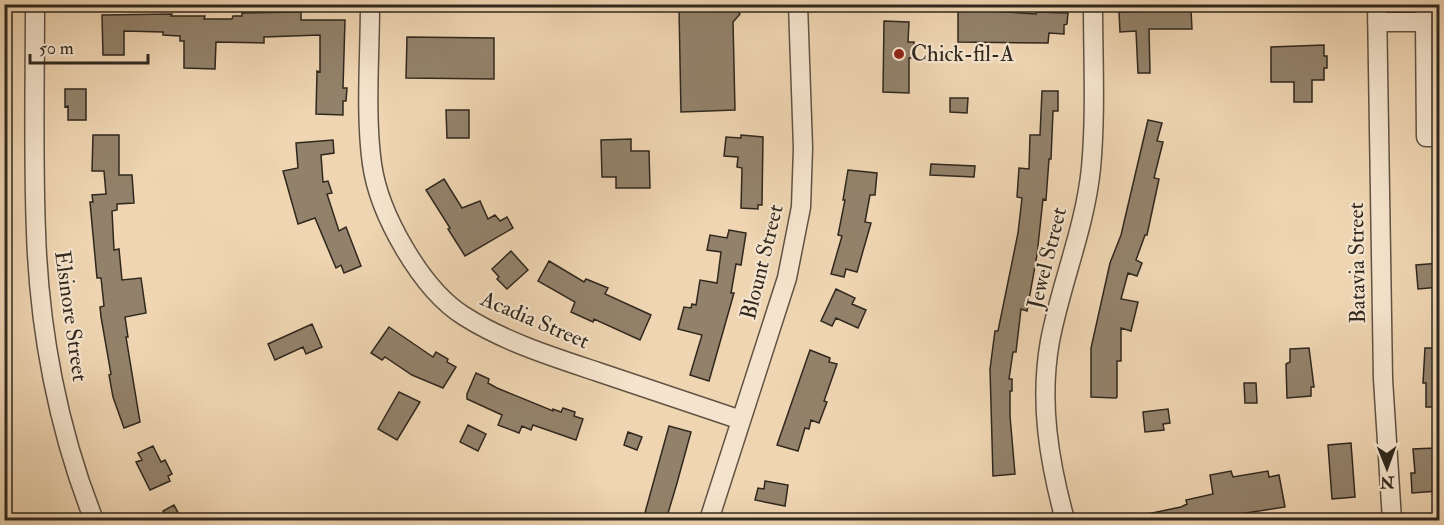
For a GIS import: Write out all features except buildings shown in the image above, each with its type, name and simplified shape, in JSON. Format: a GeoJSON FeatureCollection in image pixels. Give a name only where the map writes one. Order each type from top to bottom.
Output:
{"type":"FeatureCollection","features":[{"type":"Feature","properties":{"kind":"street","name":"Elsinore Street"},"geometry":{"type":"LineString","coordinates":[[35,4],[36,233],[40,291],[47,349],[64,429],[94,520]]}},
{"type":"Feature","properties":{"kind":"street","name":"Acadia Street"},"geometry":{"type":"LineString","coordinates":[[370,4],[372,166],[386,210],[408,255],[426,282],[463,316],[513,341],[559,359],[741,420]]}},
{"type":"Feature","properties":{"kind":"street","name":"Blount Street"},"geometry":{"type":"LineString","coordinates":[[709,520],[787,278],[801,207],[803,148],[798,4]]}},
{"type":"Feature","properties":{"kind":"street","name":"Jewel Street"},"geometry":{"type":"LineString","coordinates":[[1065,520],[1048,444],[1045,402],[1050,341],[1082,224],[1091,169],[1093,4]]}},
{"type":"Feature","properties":{"kind":"street"},"geometry":{"type":"LineString","coordinates":[[1377,13],[1432,18],[1426,137],[1440,137]]}},
{"type":"Feature","properties":{"kind":"street","name":"Batavia Street"},"geometry":{"type":"LineString","coordinates":[[1377,13],[1383,379],[1392,520]]}},
{"type":"Feature","properties":{"kind":"place","name":"Chick-fil-A"},"geometry":{"type":"Point","coordinates":[899,54]}}]}
